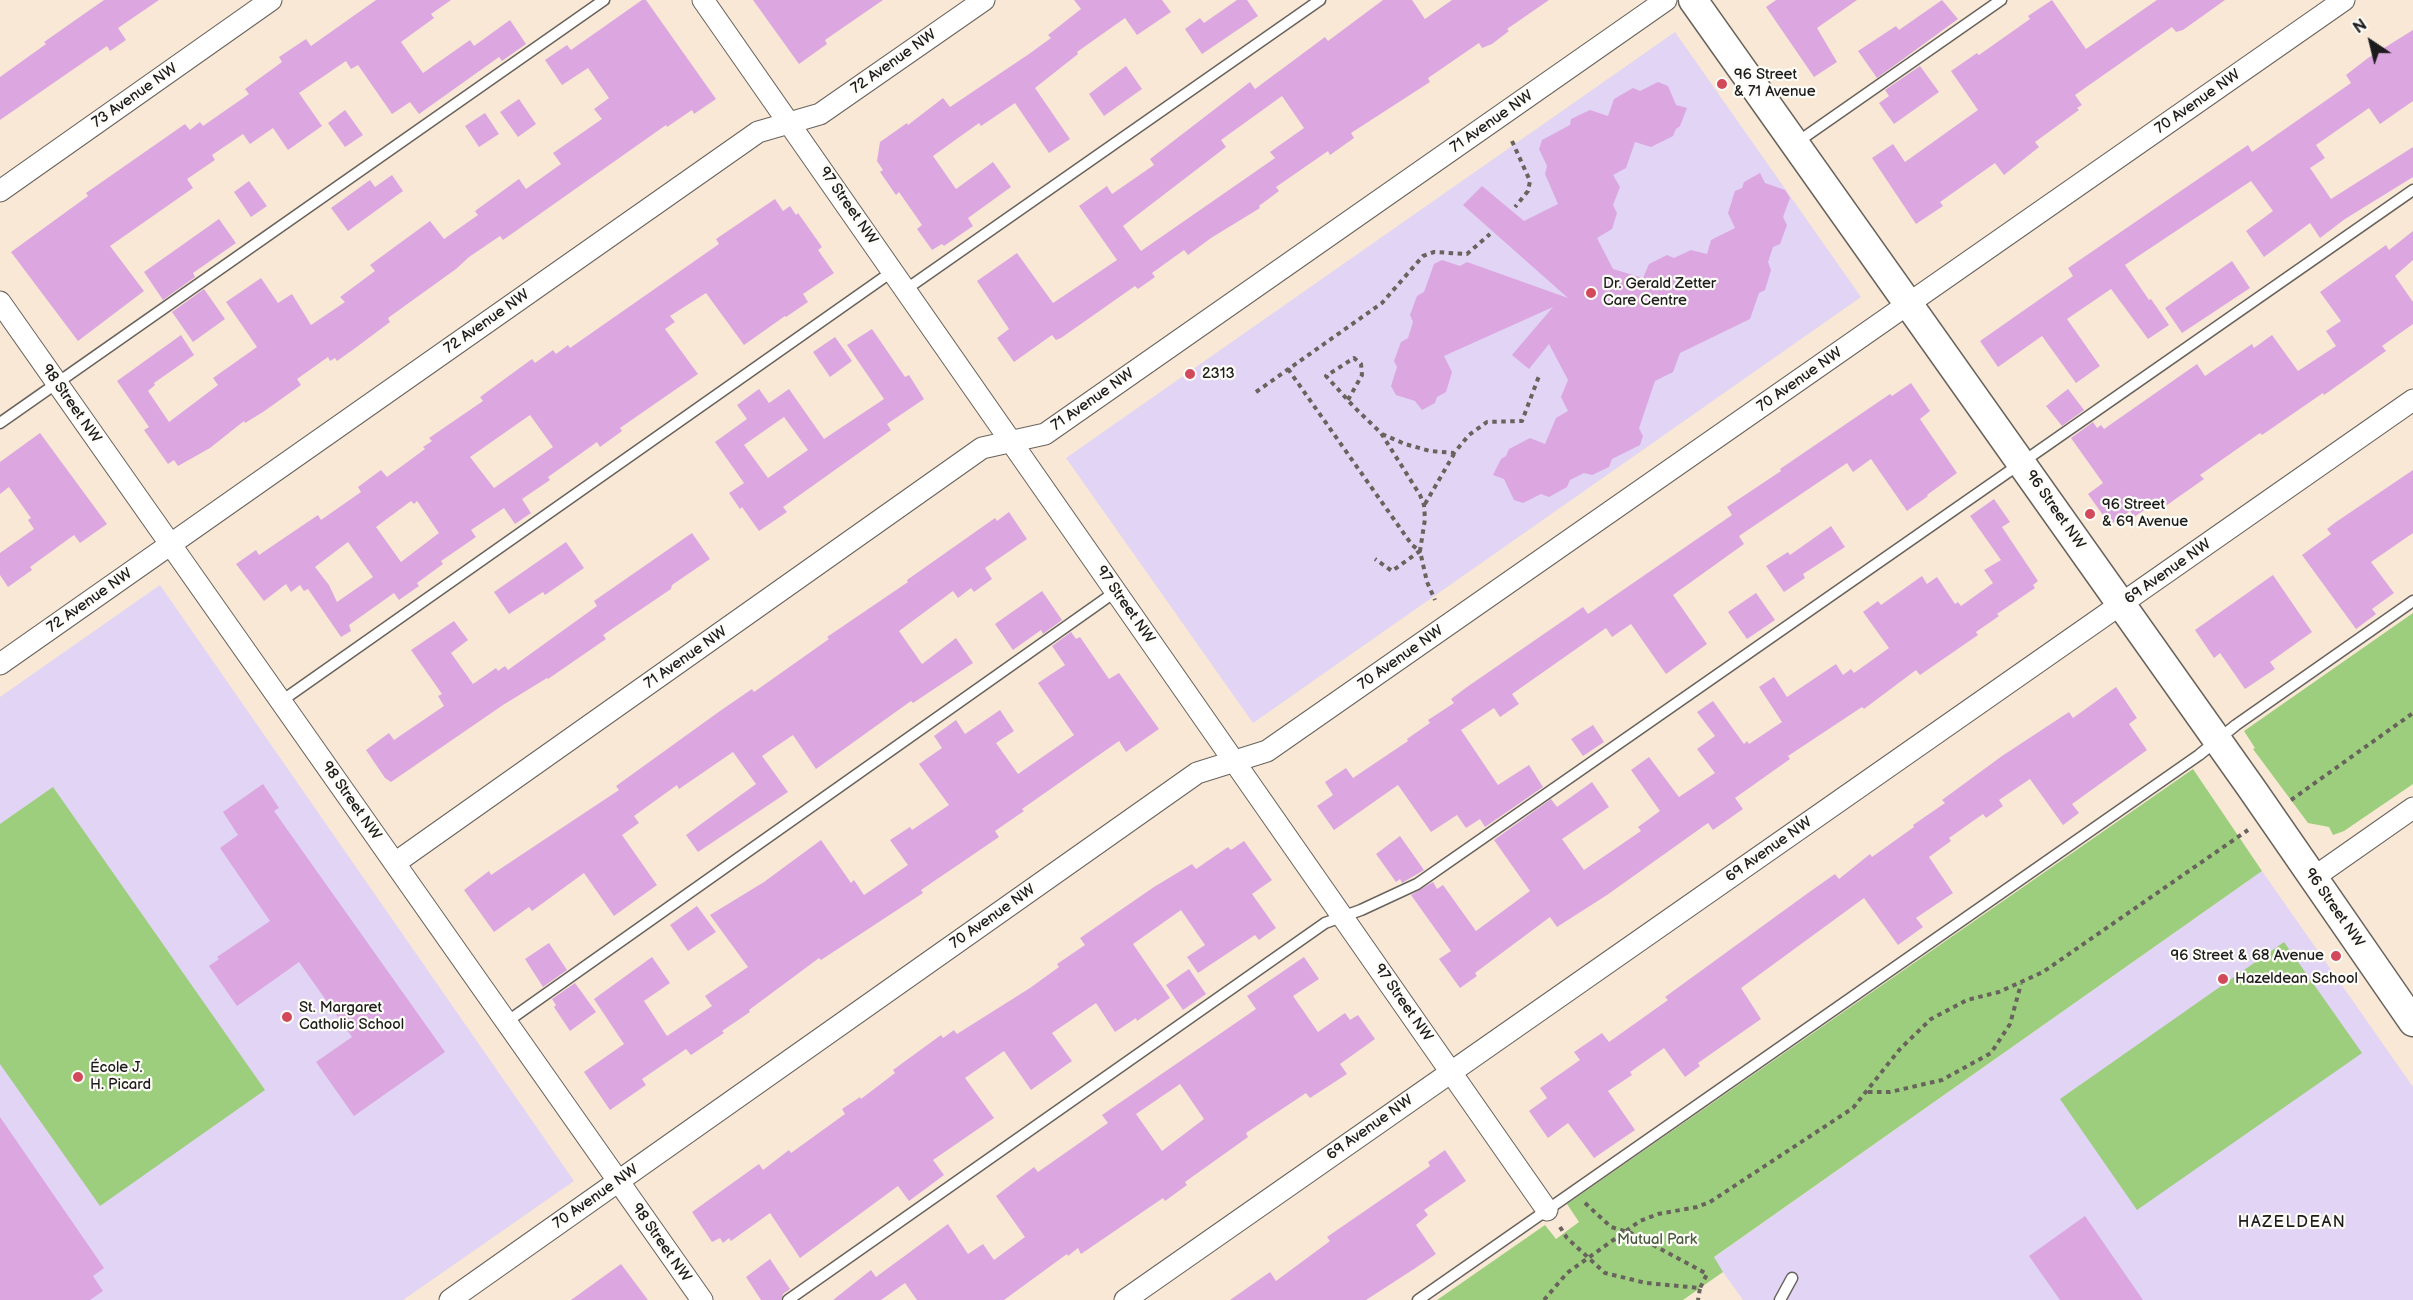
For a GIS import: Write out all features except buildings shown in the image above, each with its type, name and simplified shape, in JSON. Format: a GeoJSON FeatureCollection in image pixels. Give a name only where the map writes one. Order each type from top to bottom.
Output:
{"type":"FeatureCollection","features":[{"type":"Feature","properties":{"kind":"street","name":"73 Avenue NW"},"geometry":{"type":"LineString","coordinates":[[0,191],[271,0]]}},
{"type":"Feature","properties":{"kind":"street","name":"97 Street NW"},"geometry":{"type":"LineString","coordinates":[[703,0],[1546,1210]]}},
{"type":"Feature","properties":{"kind":"street","name":"72 Avenue NW"},"geometry":{"type":"LineString","coordinates":[[0,664],[758,132],[820,114],[984,0]]}},
{"type":"Feature","properties":{"kind":"street","name":"71 Avenue NW"},"geometry":{"type":"LineString","coordinates":[[394,863],[982,448],[1045,434],[1666,0]]}},
{"type":"Feature","properties":{"kind":"street","name":"96 Street NW"},"geometry":{"type":"LineString","coordinates":[[1694,0],[2217,740],[2413,1022]]}},
{"type":"Feature","properties":{"kind":"street","name":"70 Avenue NW"},"geometry":{"type":"LineString","coordinates":[[450,1300],[1197,773],[1267,751],[2344,0]]}},
{"type":"Feature","properties":{"kind":"street","name":"98 Street NW"},"geometry":{"type":"LineString","coordinates":[[0,302],[702,1300]]}},
{"type":"Feature","properties":{"kind":"street","name":"69 Avenue NW"},"geometry":{"type":"LineString","coordinates":[[1125,1300],[2413,400]]}},
{"type":"Feature","properties":{"kind":"street"},"geometry":{"type":"LineString","coordinates":[[2313,878],[2413,808]]}},
{"type":"Feature","properties":{"kind":"lane"},"geometry":{"type":"LineString","coordinates":[[0,423],[604,0]]}},
{"type":"Feature","properties":{"kind":"lane"},"geometry":{"type":"LineString","coordinates":[[905,290],[1320,0]]}},
{"type":"Feature","properties":{"kind":"lane"},"geometry":{"type":"LineString","coordinates":[[1796,143],[2001,0]]}},
{"type":"Feature","properties":{"kind":"lane"},"geometry":{"type":"LineString","coordinates":[[788,1300],[1325,922],[1343,917],[1417,884],[2413,190]]}},
{"type":"Feature","properties":{"kind":"lane"},"geometry":{"type":"LineString","coordinates":[[280,702],[893,271]]}},
{"type":"Feature","properties":{"kind":"lane"},"geometry":{"type":"LineString","coordinates":[[505,1023],[1115,592]]}},
{"type":"Feature","properties":{"kind":"lane"},"geometry":{"type":"LineString","coordinates":[[1418,1300],[2199,755],[2413,601]]}},
{"type":"Feature","properties":{"kind":"lane"},"geometry":{"type":"LineString","coordinates":[[1780,1300],[1792,1278]]}},
{"type":"Feature","properties":{"kind":"path"},"geometry":{"type":"LineString","coordinates":[[1512,141],[1530,181],[1528,191],[1515,207]]}},
{"type":"Feature","properties":{"kind":"path"},"geometry":{"type":"LineString","coordinates":[[1256,392],[1382,303],[1423,256],[1434,252],[1467,254],[1490,234]]}},
{"type":"Feature","properties":{"kind":"path"},"geometry":{"type":"LineString","coordinates":[[1348,400],[1362,375],[1361,364],[1354,358],[1326,376],[1348,400],[1381,433],[1424,505],[1425,519],[1420,551],[1427,582],[1435,600]]}},
{"type":"Feature","properties":{"kind":"path"},"geometry":{"type":"LineString","coordinates":[[1288,369],[1412,545],[1420,551]]}},
{"type":"Feature","properties":{"kind":"path"},"geometry":{"type":"LineString","coordinates":[[1424,505],[1454,453],[1469,435],[1487,422],[1522,422],[1539,376]]}},
{"type":"Feature","properties":{"kind":"path"},"geometry":{"type":"LineString","coordinates":[[1381,433],[1413,446],[1454,453]]}},
{"type":"Feature","properties":{"kind":"path"},"geometry":{"type":"LineString","coordinates":[[1375,559],[1392,571],[1420,551]]}},
{"type":"Feature","properties":{"kind":"path"},"geometry":{"type":"LineString","coordinates":[[2289,801],[2413,713]]}},
{"type":"Feature","properties":{"kind":"path"},"geometry":{"type":"LineString","coordinates":[[1544,1300],[1567,1273],[1641,1221],[1658,1214],[1697,1208],[1723,1196],[1853,1108],[1900,1049],[1931,1019],[1967,1000],[2022,984],[2063,960],[2250,829]]}},
{"type":"Feature","properties":{"kind":"path"},"geometry":{"type":"LineString","coordinates":[[1868,1092],[1890,1092],[1942,1080],[1991,1053],[2010,1024],[2022,984]]}},
{"type":"Feature","properties":{"kind":"path"},"geometry":{"type":"LineString","coordinates":[[1575,1189],[1599,1218],[1611,1227],[1626,1231],[1707,1274],[1700,1288],[1698,1300]]}},
{"type":"Feature","properties":{"kind":"path"},"geometry":{"type":"LineString","coordinates":[[1546,1210],[1567,1238],[1605,1273],[1629,1281],[1700,1288]]}},
{"type":"Feature","properties":{"kind":"shaded area"},"geometry":{"type":"Polygon","coordinates":[[[1675,32],[1861,297],[1253,723],[1066,458],[1675,32]]]}},
{"type":"Feature","properties":{"kind":"shaded area","name":"St. Margaret Catholic School"},"geometry":{"type":"Polygon","coordinates":[[[160,585],[574,1181],[403,1300],[0,1300],[0,697],[160,585]]]}},
{"type":"Feature","properties":{"kind":"shaded area","name":"Hazeldean School"},"geometry":{"type":"Polygon","coordinates":[[[2262,871],[2413,1087],[2413,1300],[1743,1300],[1713,1258],[2262,871]]]}},
{"type":"Feature","properties":{"kind":"green space"},"geometry":{"type":"Polygon","coordinates":[[[2413,613],[2413,784],[2344,831],[2333,835],[2329,827],[2308,823],[2253,749],[2255,748],[2244,731],[2413,613]]]}},
{"type":"Feature","properties":{"kind":"green space","name":"Mutual Park"},"geometry":{"type":"Polygon","coordinates":[[[2193,769],[2262,871],[1714,1257],[1723,1272],[1683,1300],[1437,1300],[1545,1225],[1556,1239],[1579,1222],[1567,1204],[2193,769]]]}},
{"type":"Feature","properties":{"kind":"green space"},"geometry":{"type":"Polygon","coordinates":[[[53,787],[265,1090],[100,1206],[0,1064],[0,824],[53,787]]]}},
{"type":"Feature","properties":{"kind":"green space"},"geometry":{"type":"Polygon","coordinates":[[[2284,942],[2362,1053],[2137,1210],[2060,1099],[2284,942]]]}},
{"type":"Feature","properties":{"kind":"place","name":"96 Street & 71 Avenue"},"geometry":{"type":"Point","coordinates":[1722,84]}},
{"type":"Feature","properties":{"kind":"place","name":"Dr. Gerald Zetter Care Centre"},"geometry":{"type":"Point","coordinates":[1591,293]}},
{"type":"Feature","properties":{"kind":"place","name":"2313"},"geometry":{"type":"Point","coordinates":[1190,374]}},
{"type":"Feature","properties":{"kind":"place","name":"96 Street & 69 Avenue"},"geometry":{"type":"Point","coordinates":[2090,514]}},
{"type":"Feature","properties":{"kind":"place","name":"96 Street & 68 Avenue"},"geometry":{"type":"Point","coordinates":[2336,956]}},
{"type":"Feature","properties":{"kind":"place","name":"Hazeldean School"},"geometry":{"type":"Point","coordinates":[2223,979]}},
{"type":"Feature","properties":{"kind":"place","name":"St. Margaret Catholic School"},"geometry":{"type":"Point","coordinates":[287,1017]}},
{"type":"Feature","properties":{"kind":"place","name":"École J. H. Picard"},"geometry":{"type":"Point","coordinates":[78,1077]}},
{"type":"Feature","properties":{"kind":"district","name":"HAZELDEAN"},"geometry":{"type":"Point","coordinates":[2292,1223]}}]}
